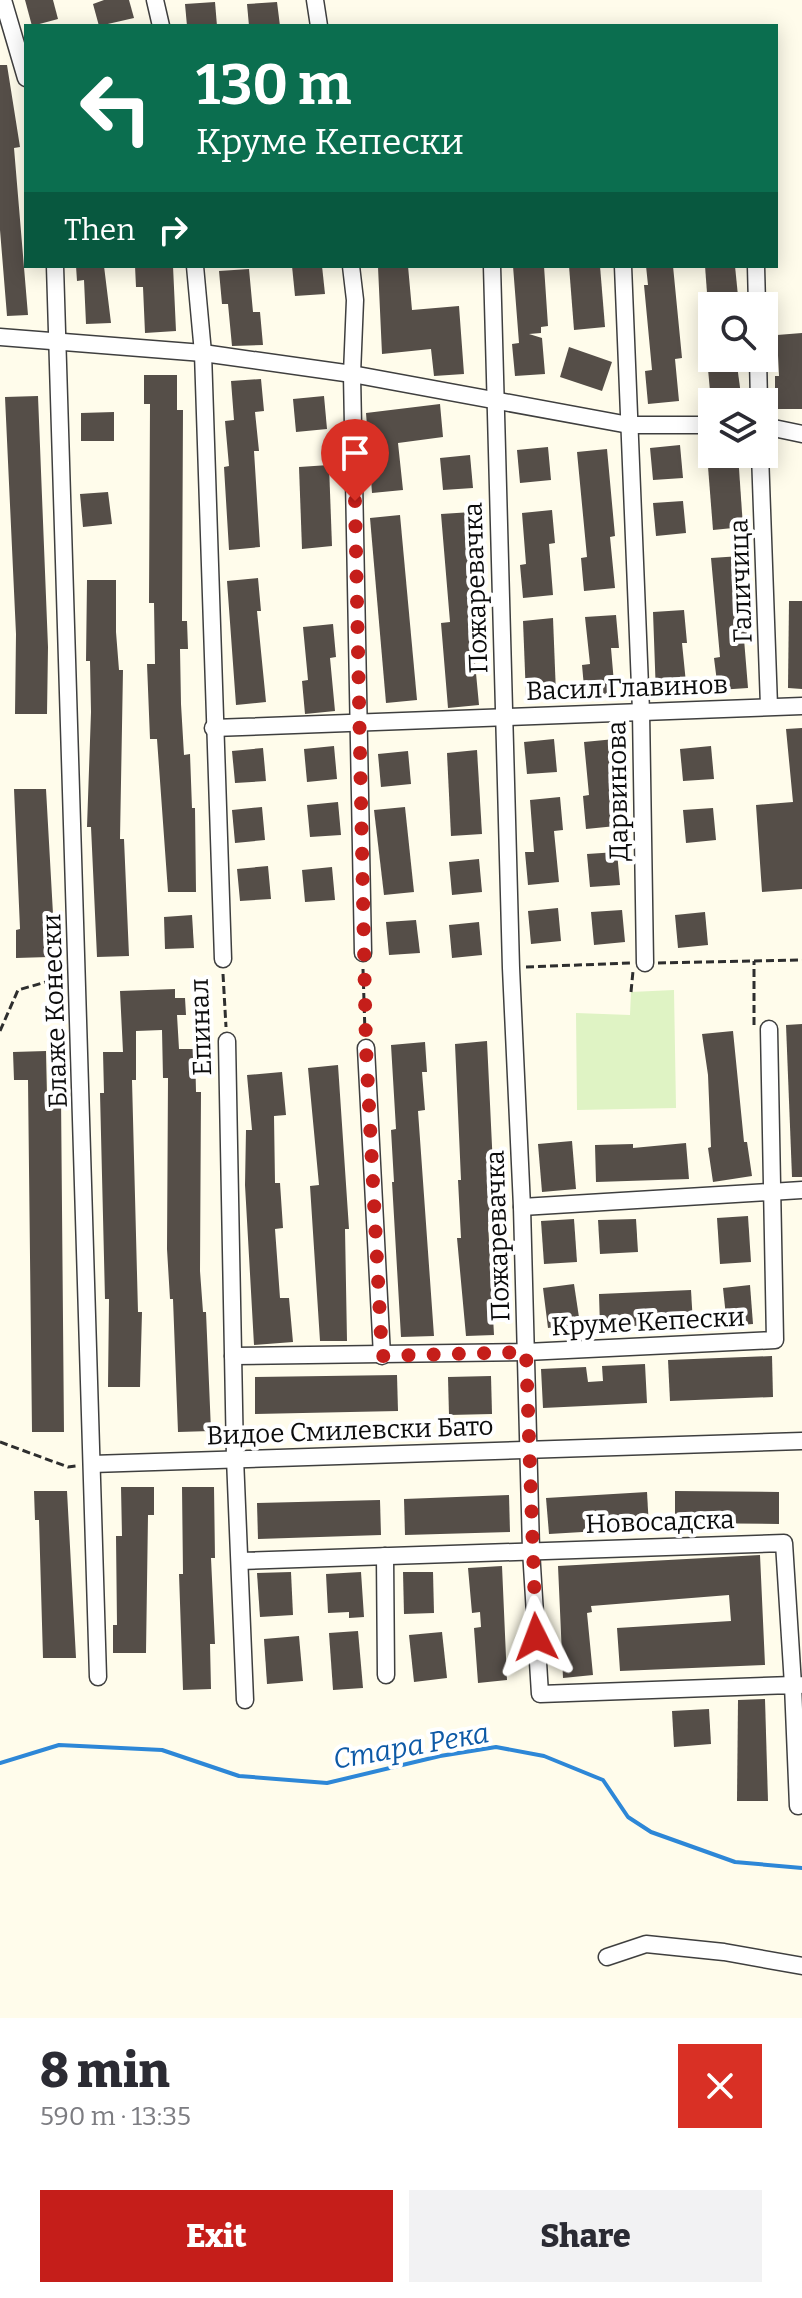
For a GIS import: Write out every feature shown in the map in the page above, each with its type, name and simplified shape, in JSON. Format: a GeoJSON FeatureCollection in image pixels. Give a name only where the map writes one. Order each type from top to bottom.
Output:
{"type":"FeatureCollection","features":[{"type":"Feature","properties":{"kind":"street"},"geometry":{"type":"LineString","coordinates":[[3,0],[24,71]]}},
{"type":"Feature","properties":{"kind":"street"},"geometry":{"type":"LineString","coordinates":[[155,0],[161,24]]}},
{"type":"Feature","properties":{"kind":"street"},"geometry":{"type":"LineString","coordinates":[[315,0],[319,24]]}},
{"type":"Feature","properties":{"kind":"street","name":"Блаже Конески"},"geometry":{"type":"LineString","coordinates":[[55,268],[98,1677]]}},
{"type":"Feature","properties":{"kind":"street","name":"Епинал"},"geometry":{"type":"LineString","coordinates":[[195,268],[203,353],[223,959]]}},
{"type":"Feature","properties":{"kind":"street"},"geometry":{"type":"LineString","coordinates":[[351,268],[355,300],[352,374],[363,953]]}},
{"type":"Feature","properties":{"kind":"street","name":"Пожаревачка"},"geometry":{"type":"LineString","coordinates":[[492,268],[531,1550],[540,1694],[797,1685]]}},
{"type":"Feature","properties":{"kind":"street","name":"Дарвинова"},"geometry":{"type":"LineString","coordinates":[[623,268],[641,711],[639,963]]}},
{"type":"Feature","properties":{"kind":"street"},"geometry":{"type":"LineString","coordinates":[[756,268],[757,292]]}},
{"type":"Feature","properties":{"kind":"street"},"geometry":{"type":"LineString","coordinates":[[0,337],[203,353],[352,374],[494,403],[629,425],[698,425]]}},
{"type":"Feature","properties":{"kind":"street"},"geometry":{"type":"LineString","coordinates":[[778,429],[802,434]]}},
{"type":"Feature","properties":{"kind":"street","name":"Галичица"},"geometry":{"type":"LineString","coordinates":[[760,468],[769,706]]}},
{"type":"Feature","properties":{"kind":"street","name":"Васил Главинов"},"geometry":{"type":"LineString","coordinates":[[213,728],[802,706]]}},
{"type":"Feature","properties":{"kind":"street","name":"Круме Кепески"},"geometry":{"type":"LineString","coordinates":[[233,1356],[526,1352],[775,1340],[769,1029]]}},
{"type":"Feature","properties":{"kind":"street","name":"Епинал"},"geometry":{"type":"LineString","coordinates":[[227,1041],[235,1458],[245,1700]]}},
{"type":"Feature","properties":{"kind":"street"},"geometry":{"type":"LineString","coordinates":[[366,1048],[382,1356]]}},
{"type":"Feature","properties":{"kind":"street"},"geometry":{"type":"LineString","coordinates":[[522,1207],[802,1190]]}},
{"type":"Feature","properties":{"kind":"street","name":"Видое Смилевски Бато"},"geometry":{"type":"LineString","coordinates":[[92,1464],[802,1441]]}},
{"type":"Feature","properties":{"kind":"street","name":"Новосадска"},"geometry":{"type":"LineString","coordinates":[[240,1561],[784,1543],[797,1685]]}},
{"type":"Feature","properties":{"kind":"street"},"geometry":{"type":"LineString","coordinates":[[385,1556],[386,1675]]}},
{"type":"Feature","properties":{"kind":"street"},"geometry":{"type":"LineString","coordinates":[[797,1685],[798,1806]]}},
{"type":"Feature","properties":{"kind":"street"},"geometry":{"type":"LineString","coordinates":[[607,1957],[646,1944],[724,1952],[802,1966]]}},
{"type":"Feature","properties":{"kind":"path"},"geometry":{"type":"LineString","coordinates":[[363,953],[366,1048]]}},
{"type":"Feature","properties":{"kind":"path","name":"Епинал"},"geometry":{"type":"LineString","coordinates":[[223,959],[227,1041]]}},
{"type":"Feature","properties":{"kind":"path"},"geometry":{"type":"LineString","coordinates":[[754,961],[754,1030],[769,1029]]}},
{"type":"Feature","properties":{"kind":"path"},"geometry":{"type":"LineString","coordinates":[[631,992],[639,963]]}},
{"type":"Feature","properties":{"kind":"path"},"geometry":{"type":"LineString","coordinates":[[0,1031],[18,990],[78,973]]}},
{"type":"Feature","properties":{"kind":"path"},"geometry":{"type":"LineString","coordinates":[[0,1442],[68,1467],[92,1464]]}},
{"type":"Feature","properties":{"kind":"green space"},"geometry":{"type":"Polygon","coordinates":[[[674,990],[676,1108],[577,1110],[576,1013],[630,1015],[631,992],[674,990]]]}},
{"type":"Feature","properties":{"kind":"building"},"geometry":{"type":"Polygon","coordinates":[[[25,0],[53,0],[58,19],[31,24],[25,0]]]}},
{"type":"Feature","properties":{"kind":"building"},"geometry":{"type":"Polygon","coordinates":[[[104,0],[129,0],[134,18],[98,24],[93,4],[104,0]]]}},
{"type":"Feature","properties":{"kind":"building"},"geometry":{"type":"Polygon","coordinates":[[[215,2],[217,24],[187,24],[185,4],[215,2]]]}},
{"type":"Feature","properties":{"kind":"building"},"geometry":{"type":"Polygon","coordinates":[[[277,2],[280,24],[249,24],[247,4],[277,2]]]}},
{"type":"Feature","properties":{"kind":"building"},"geometry":{"type":"Polygon","coordinates":[[[0,65],[7,65],[20,147],[14,148],[28,315],[7,316],[0,230],[0,65]]]}},
{"type":"Feature","properties":{"kind":"building"},"geometry":{"type":"Polygon","coordinates":[[[76,268],[104,268],[111,323],[86,324],[84,280],[77,281],[76,268]]]}},
{"type":"Feature","properties":{"kind":"building"},"geometry":{"type":"Polygon","coordinates":[[[135,268],[173,268],[176,331],[145,333],[143,287],[136,287],[135,268]]]}},
{"type":"Feature","properties":{"kind":"building"},"geometry":{"type":"Polygon","coordinates":[[[292,268],[322,268],[325,294],[295,296],[292,268]]]}},
{"type":"Feature","properties":{"kind":"building"},"geometry":{"type":"Polygon","coordinates":[[[378,268],[408,268],[412,310],[459,306],[464,374],[434,376],[431,349],[382,354],[378,268]]]}},
{"type":"Feature","properties":{"kind":"building"},"geometry":{"type":"Polygon","coordinates":[[[513,268],[544,268],[548,326],[541,327],[541,333],[529,334],[542,338],[545,374],[515,376],[512,344],[519,343],[513,268]]]}},
{"type":"Feature","properties":{"kind":"building"},"geometry":{"type":"Polygon","coordinates":[[[569,268],[600,268],[605,327],[574,330],[569,268]]]}},
{"type":"Feature","properties":{"kind":"building"},"geometry":{"type":"Polygon","coordinates":[[[646,268],[673,268],[682,358],[675,359],[679,401],[648,404],[645,371],[652,370],[644,285],[648,285],[646,268]]]}},
{"type":"Feature","properties":{"kind":"building"},"geometry":{"type":"Polygon","coordinates":[[[705,268],[735,268],[738,292],[707,292],[705,268]]]}},
{"type":"Feature","properties":{"kind":"building"},"geometry":{"type":"Polygon","coordinates":[[[249,269],[253,312],[260,312],[263,345],[232,346],[228,304],[222,304],[219,271],[249,269]]]}},
{"type":"Feature","properties":{"kind":"building"},"geometry":{"type":"Polygon","coordinates":[[[802,333],[802,409],[778,409],[775,376],[779,376],[778,335],[802,333]]]}},
{"type":"Feature","properties":{"kind":"building"},"geometry":{"type":"Polygon","coordinates":[[[569,347],[612,362],[602,391],[560,377],[569,347]]]}},
{"type":"Feature","properties":{"kind":"building"},"geometry":{"type":"Polygon","coordinates":[[[708,372],[738,372],[740,388],[710,388],[708,372]]]}},
{"type":"Feature","properties":{"kind":"building"},"geometry":{"type":"Polygon","coordinates":[[[144,375],[177,375],[177,410],[183,410],[182,621],[187,621],[188,649],[180,649],[181,704],[184,755],[190,754],[192,808],[195,808],[196,892],[168,892],[157,739],[150,739],[147,664],[155,664],[154,603],[149,603],[150,404],[144,404],[144,375]]]}},
{"type":"Feature","properties":{"kind":"building"},"geometry":{"type":"Polygon","coordinates":[[[261,379],[264,411],[255,412],[259,451],[254,451],[260,547],[229,550],[224,467],[229,466],[225,421],[234,420],[231,381],[261,379]]]}},
{"type":"Feature","properties":{"kind":"building"},"geometry":{"type":"Polygon","coordinates":[[[38,396],[48,647],[47,714],[15,714],[16,634],[5,397],[38,396]]]}},
{"type":"Feature","properties":{"kind":"building"},"geometry":{"type":"Polygon","coordinates":[[[324,396],[327,429],[296,432],[293,399],[324,396]]]}},
{"type":"Feature","properties":{"kind":"building"},"geometry":{"type":"Polygon","coordinates":[[[440,404],[443,437],[398,443],[403,490],[372,493],[366,413],[440,404]]]}},
{"type":"Feature","properties":{"kind":"building"},"geometry":{"type":"Polygon","coordinates":[[[114,412],[114,441],[81,441],[81,413],[114,412]]]}},
{"type":"Feature","properties":{"kind":"building"},"geometry":{"type":"Polygon","coordinates":[[[680,445],[683,478],[653,480],[650,448],[680,445]]]}},
{"type":"Feature","properties":{"kind":"building"},"geometry":{"type":"Polygon","coordinates":[[[548,447],[551,480],[520,483],[517,450],[548,447]]]}},
{"type":"Feature","properties":{"kind":"building"},"geometry":{"type":"Polygon","coordinates":[[[607,449],[615,536],[610,537],[615,588],[584,591],[581,558],[587,557],[577,452],[607,449]]]}},
{"type":"Feature","properties":{"kind":"building"},"geometry":{"type":"Polygon","coordinates":[[[470,455],[473,488],[443,490],[440,458],[470,455]]]}},
{"type":"Feature","properties":{"kind":"building"},"geometry":{"type":"Polygon","coordinates":[[[329,465],[332,546],[302,549],[299,467],[329,465]]]}},
{"type":"Feature","properties":{"kind":"building"},"geometry":{"type":"Polygon","coordinates":[[[708,468],[739,468],[743,527],[713,530],[708,468]]]}},
{"type":"Feature","properties":{"kind":"building"},"geometry":{"type":"Polygon","coordinates":[[[108,492],[112,524],[83,527],[80,494],[108,492]]]}},
{"type":"Feature","properties":{"kind":"building"},"geometry":{"type":"Polygon","coordinates":[[[683,501],[686,533],[656,536],[653,503],[683,501]]]}},
{"type":"Feature","properties":{"kind":"building"},"geometry":{"type":"Polygon","coordinates":[[[552,510],[555,543],[549,544],[553,595],[523,598],[520,565],[526,564],[522,513],[552,510]]]}},
{"type":"Feature","properties":{"kind":"building"},"geometry":{"type":"Polygon","coordinates":[[[472,512],[478,598],[469,599],[479,705],[448,708],[441,623],[450,622],[441,514],[472,512]]]}},
{"type":"Feature","properties":{"kind":"building"},"geometry":{"type":"Polygon","coordinates":[[[400,515],[417,700],[386,703],[370,518],[400,515]]]}},
{"type":"Feature","properties":{"kind":"building"},"geometry":{"type":"Polygon","coordinates":[[[741,556],[749,639],[744,639],[748,688],[718,690],[714,658],[720,657],[711,558],[741,556]]]}},
{"type":"Feature","properties":{"kind":"building"},"geometry":{"type":"Polygon","coordinates":[[[258,578],[261,611],[257,611],[266,702],[236,705],[227,581],[258,578]]]}},
{"type":"Feature","properties":{"kind":"building"},"geometry":{"type":"Polygon","coordinates":[[[87,580],[116,580],[116,632],[119,670],[123,670],[120,839],[124,839],[129,956],[97,957],[91,827],[87,827],[91,712],[90,661],[86,661],[87,580]]]}},
{"type":"Feature","properties":{"kind":"building"},"geometry":{"type":"Polygon","coordinates":[[[789,601],[802,601],[802,689],[788,688],[789,601]]]}},
{"type":"Feature","properties":{"kind":"building"},"geometry":{"type":"Polygon","coordinates":[[[684,610],[687,643],[682,643],[687,693],[656,695],[653,612],[684,610]]]}},
{"type":"Feature","properties":{"kind":"building"},"geometry":{"type":"Polygon","coordinates":[[[616,615],[619,648],[611,648],[615,695],[585,698],[582,665],[590,664],[585,617],[616,615]]]}},
{"type":"Feature","properties":{"kind":"building"},"geometry":{"type":"Polygon","coordinates":[[[553,618],[556,694],[526,697],[523,621],[553,618]]]}},
{"type":"Feature","properties":{"kind":"building"},"geometry":{"type":"Polygon","coordinates":[[[333,624],[336,657],[330,658],[335,711],[305,714],[302,681],[308,680],[303,627],[333,624]]]}},
{"type":"Feature","properties":{"kind":"building"},"geometry":{"type":"Polygon","coordinates":[[[802,728],[802,889],[762,892],[756,805],[793,802],[786,729],[802,728]]]}},
{"type":"Feature","properties":{"kind":"building"},"geometry":{"type":"Polygon","coordinates":[[[554,739],[557,772],[527,774],[524,742],[554,739]]]}},
{"type":"Feature","properties":{"kind":"building"},"geometry":{"type":"Polygon","coordinates":[[[615,739],[618,772],[612,773],[616,826],[586,829],[583,796],[589,795],[584,742],[615,739]]]}},
{"type":"Feature","properties":{"kind":"building"},"geometry":{"type":"Polygon","coordinates":[[[334,746],[337,779],[307,782],[304,749],[334,746]]]}},
{"type":"Feature","properties":{"kind":"building"},"geometry":{"type":"Polygon","coordinates":[[[711,746],[714,779],[683,781],[680,749],[711,746]]]}},
{"type":"Feature","properties":{"kind":"building"},"geometry":{"type":"Polygon","coordinates":[[[263,748],[266,781],[235,783],[232,751],[263,748]]]}},
{"type":"Feature","properties":{"kind":"building"},"geometry":{"type":"Polygon","coordinates":[[[477,750],[482,834],[451,836],[447,753],[477,750]]]}},
{"type":"Feature","properties":{"kind":"building"},"geometry":{"type":"Polygon","coordinates":[[[408,751],[411,784],[381,787],[378,754],[408,751]]]}},
{"type":"Feature","properties":{"kind":"building"},"geometry":{"type":"Polygon","coordinates":[[[14,789],[46,789],[53,914],[49,914],[49,957],[16,958],[16,930],[20,929],[14,789]]]}},
{"type":"Feature","properties":{"kind":"building"},"geometry":{"type":"Polygon","coordinates":[[[560,797],[563,830],[554,831],[559,882],[528,885],[525,852],[534,852],[530,800],[560,797]]]}},
{"type":"Feature","properties":{"kind":"building"},"geometry":{"type":"Polygon","coordinates":[[[338,802],[341,835],[310,837],[307,805],[338,802]]]}},
{"type":"Feature","properties":{"kind":"building"},"geometry":{"type":"Polygon","coordinates":[[[262,807],[265,840],[235,843],[232,810],[262,807]]]}},
{"type":"Feature","properties":{"kind":"building"},"geometry":{"type":"Polygon","coordinates":[[[405,807],[414,892],[384,895],[374,810],[405,807]]]}},
{"type":"Feature","properties":{"kind":"building"},"geometry":{"type":"Polygon","coordinates":[[[713,808],[716,840],[686,843],[683,810],[713,808]]]}},
{"type":"Feature","properties":{"kind":"building"},"geometry":{"type":"Polygon","coordinates":[[[617,852],[620,885],[590,887],[587,854],[617,852]]]}},
{"type":"Feature","properties":{"kind":"building"},"geometry":{"type":"Polygon","coordinates":[[[479,859],[482,892],[452,895],[449,862],[479,859]]]}},
{"type":"Feature","properties":{"kind":"building"},"geometry":{"type":"Polygon","coordinates":[[[268,866],[271,899],[240,901],[237,869],[268,866]]]}},
{"type":"Feature","properties":{"kind":"building"},"geometry":{"type":"Polygon","coordinates":[[[332,867],[335,900],[305,902],[302,870],[332,867]]]}},
{"type":"Feature","properties":{"kind":"building"},"geometry":{"type":"Polygon","coordinates":[[[558,908],[561,941],[531,944],[528,911],[558,908]]]}},
{"type":"Feature","properties":{"kind":"building"},"geometry":{"type":"Polygon","coordinates":[[[622,910],[625,942],[594,945],[591,912],[622,910]]]}},
{"type":"Feature","properties":{"kind":"building"},"geometry":{"type":"Polygon","coordinates":[[[705,912],[708,945],[678,948],[675,915],[705,912]]]}},
{"type":"Feature","properties":{"kind":"building"},"geometry":{"type":"Polygon","coordinates":[[[192,915],[194,948],[165,949],[164,917],[192,915]]]}},
{"type":"Feature","properties":{"kind":"building"},"geometry":{"type":"Polygon","coordinates":[[[416,920],[420,953],[389,955],[386,922],[416,920]]]}},
{"type":"Feature","properties":{"kind":"building"},"geometry":{"type":"Polygon","coordinates":[[[479,922],[482,955],[452,958],[449,925],[479,922]]]}},
{"type":"Feature","properties":{"kind":"building"},"geometry":{"type":"Polygon","coordinates":[[[175,989],[175,998],[185,998],[186,1015],[177,1015],[179,1049],[195,1049],[196,1092],[201,1092],[200,1271],[203,1312],[206,1312],[211,1431],[178,1432],[173,1299],[170,1299],[167,1249],[168,1078],[163,1078],[162,1030],[136,1031],[136,1080],[132,1080],[138,1312],[142,1312],[140,1387],[108,1387],[109,1299],[105,1299],[100,1093],[104,1093],[103,1052],[123,1052],[120,991],[175,989]]]}},
{"type":"Feature","properties":{"kind":"building"},"geometry":{"type":"Polygon","coordinates":[[[802,1024],[802,1177],[792,1177],[786,1025],[802,1024]]]}},
{"type":"Feature","properties":{"kind":"building"},"geometry":{"type":"Polygon","coordinates":[[[733,1031],[744,1142],[747,1142],[752,1176],[713,1182],[708,1148],[711,1147],[708,1075],[702,1034],[733,1031]]]}},
{"type":"Feature","properties":{"kind":"building"},"geometry":{"type":"Polygon","coordinates":[[[487,1041],[493,1167],[489,1167],[493,1222],[488,1222],[494,1335],[466,1336],[457,1238],[461,1238],[458,1180],[461,1180],[455,1044],[487,1041]]]}},
{"type":"Feature","properties":{"kind":"building"},"geometry":{"type":"Polygon","coordinates":[[[425,1042],[427,1072],[422,1072],[425,1110],[418,1111],[434,1336],[401,1337],[392,1182],[391,1130],[396,1129],[391,1045],[425,1042]]]}},
{"type":"Feature","properties":{"kind":"building"},"geometry":{"type":"Polygon","coordinates":[[[46,1051],[47,1096],[61,1096],[64,1432],[32,1432],[28,1080],[14,1080],[13,1052],[46,1051]]]}},
{"type":"Feature","properties":{"kind":"building"},"geometry":{"type":"Polygon","coordinates":[[[338,1065],[349,1229],[345,1229],[347,1341],[320,1341],[310,1186],[319,1185],[308,1068],[338,1065]]]}},
{"type":"Feature","properties":{"kind":"building"},"geometry":{"type":"Polygon","coordinates":[[[282,1072],[286,1115],[274,1116],[275,1183],[280,1183],[283,1228],[275,1229],[280,1298],[289,1298],[293,1342],[254,1345],[245,1185],[246,1130],[252,1130],[247,1075],[282,1072]]]}},
{"type":"Feature","properties":{"kind":"building"},"geometry":{"type":"Polygon","coordinates":[[[572,1141],[576,1189],[542,1192],[538,1144],[572,1141]]]}},
{"type":"Feature","properties":{"kind":"building"},"geometry":{"type":"Polygon","coordinates":[[[686,1143],[689,1179],[596,1182],[595,1145],[633,1144],[633,1148],[686,1143]]]}},
{"type":"Feature","properties":{"kind":"building"},"geometry":{"type":"Polygon","coordinates":[[[748,1216],[751,1262],[720,1264],[717,1218],[748,1216]]]}},
{"type":"Feature","properties":{"kind":"building"},"geometry":{"type":"Polygon","coordinates":[[[574,1219],[577,1262],[544,1264],[541,1221],[574,1219]]]}},
{"type":"Feature","properties":{"kind":"building"},"geometry":{"type":"Polygon","coordinates":[[[636,1219],[638,1252],[600,1254],[598,1220],[636,1219]]]}},
{"type":"Feature","properties":{"kind":"building"},"geometry":{"type":"Polygon","coordinates":[[[574,1284],[580,1324],[548,1328],[543,1288],[574,1284]]]}},
{"type":"Feature","properties":{"kind":"building"},"geometry":{"type":"Polygon","coordinates":[[[750,1285],[753,1324],[727,1326],[723,1288],[750,1285]]]}},
{"type":"Feature","properties":{"kind":"building"},"geometry":{"type":"Polygon","coordinates":[[[691,1290],[693,1324],[600,1327],[599,1294],[691,1290]]]}},
{"type":"Feature","properties":{"kind":"building"},"geometry":{"type":"Polygon","coordinates":[[[772,1356],[773,1397],[670,1401],[668,1360],[772,1356]]]}},
{"type":"Feature","properties":{"kind":"building"},"geometry":{"type":"Polygon","coordinates":[[[645,1364],[647,1403],[543,1408],[541,1369],[586,1367],[588,1382],[603,1381],[602,1366],[645,1364]]]}},
{"type":"Feature","properties":{"kind":"building"},"geometry":{"type":"Polygon","coordinates":[[[397,1375],[398,1411],[255,1414],[255,1377],[397,1375]]]}},
{"type":"Feature","properties":{"kind":"building"},"geometry":{"type":"Polygon","coordinates":[[[491,1376],[492,1414],[449,1415],[448,1377],[491,1376]]]}},
{"type":"Feature","properties":{"kind":"building"},"geometry":{"type":"Polygon","coordinates":[[[121,1487],[154,1487],[154,1515],[148,1515],[146,1653],[113,1653],[113,1625],[117,1625],[116,1536],[122,1536],[121,1487]]]}},
{"type":"Feature","properties":{"kind":"building"},"geometry":{"type":"Polygon","coordinates":[[[182,1487],[214,1487],[215,1558],[211,1558],[215,1644],[210,1644],[211,1689],[183,1690],[179,1574],[183,1574],[182,1487]]]}},
{"type":"Feature","properties":{"kind":"building"},"geometry":{"type":"Polygon","coordinates":[[[34,1491],[67,1491],[76,1658],[43,1658],[39,1520],[35,1520],[34,1491]]]}},
{"type":"Feature","properties":{"kind":"building"},"geometry":{"type":"Polygon","coordinates":[[[675,1491],[779,1492],[779,1524],[675,1523],[675,1491]]]}},
{"type":"Feature","properties":{"kind":"building"},"geometry":{"type":"Polygon","coordinates":[[[647,1492],[649,1528],[549,1534],[546,1498],[647,1492]]]}},
{"type":"Feature","properties":{"kind":"building"},"geometry":{"type":"Polygon","coordinates":[[[509,1495],[510,1532],[405,1535],[404,1499],[509,1495]]]}},
{"type":"Feature","properties":{"kind":"building"},"geometry":{"type":"Polygon","coordinates":[[[380,1500],[381,1535],[258,1539],[257,1503],[380,1500]]]}},
{"type":"Feature","properties":{"kind":"building"},"geometry":{"type":"Polygon","coordinates":[[[760,1555],[765,1665],[620,1671],[617,1628],[731,1621],[729,1595],[591,1606],[592,1612],[587,1613],[593,1675],[563,1678],[558,1566],[760,1555]]]}},
{"type":"Feature","properties":{"kind":"building"},"geometry":{"type":"Polygon","coordinates":[[[502,1566],[507,1680],[478,1683],[474,1628],[481,1627],[480,1612],[472,1613],[468,1568],[502,1566]]]}},
{"type":"Feature","properties":{"kind":"building"},"geometry":{"type":"Polygon","coordinates":[[[291,1572],[293,1615],[260,1617],[257,1573],[291,1572]]]}},
{"type":"Feature","properties":{"kind":"building"},"geometry":{"type":"Polygon","coordinates":[[[361,1572],[364,1617],[349,1618],[349,1612],[328,1613],[326,1574],[361,1572]]]}},
{"type":"Feature","properties":{"kind":"building"},"geometry":{"type":"Polygon","coordinates":[[[403,1572],[433,1572],[434,1613],[404,1614],[403,1572]]]}},
{"type":"Feature","properties":{"kind":"building"},"geometry":{"type":"Polygon","coordinates":[[[358,1631],[363,1688],[333,1690],[329,1633],[358,1631]]]}},
{"type":"Feature","properties":{"kind":"building"},"geometry":{"type":"Polygon","coordinates":[[[442,1632],[447,1678],[414,1682],[409,1635],[442,1632]]]}},
{"type":"Feature","properties":{"kind":"building"},"geometry":{"type":"Polygon","coordinates":[[[299,1636],[303,1681],[267,1684],[264,1639],[299,1636]]]}},
{"type":"Feature","properties":{"kind":"building"},"geometry":{"type":"Polygon","coordinates":[[[765,1699],[768,1801],[737,1801],[738,1700],[765,1699]]]}},
{"type":"Feature","properties":{"kind":"building"},"geometry":{"type":"Polygon","coordinates":[[[709,1709],[711,1744],[674,1747],[672,1711],[709,1709]]]}},
{"type":"Feature","properties":{"kind":"waterway","name":"Стара Река"},"geometry":{"type":"LineString","coordinates":[[0,1763],[59,1745],[162,1750],[239,1776],[327,1783],[440,1756],[496,1747],[544,1756],[603,1780],[628,1817],[651,1832],[735,1862],[802,1868]]}},
{"type":"Feature","properties":{"kind":"route"},"geometry":{"type":"LineString","coordinates":[[355,501],[366,1048],[382,1356],[526,1352],[536,1637]]}}]}
